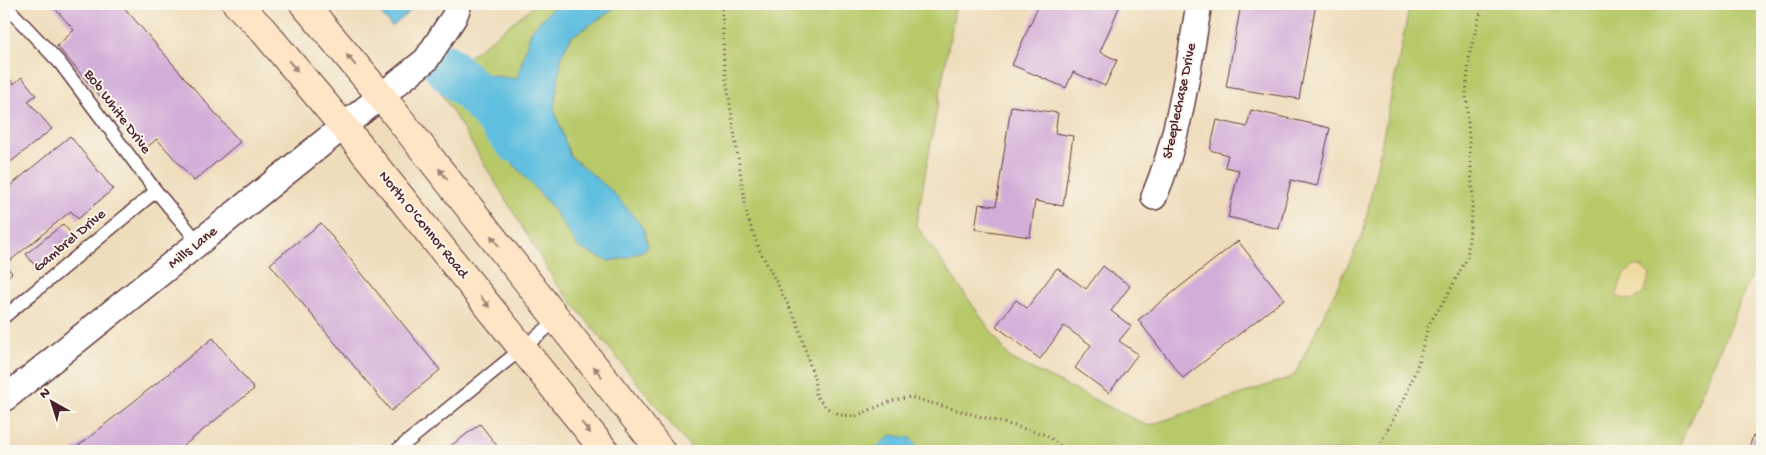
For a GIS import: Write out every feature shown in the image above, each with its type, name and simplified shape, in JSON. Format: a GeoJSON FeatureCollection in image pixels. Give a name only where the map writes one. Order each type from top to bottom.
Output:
{"type":"FeatureCollection","features":[{"type":"Feature","properties":{"kind":"main road","name":"North O'Connor Road"},"geometry":{"type":"LineString","coordinates":[[237,4],[262,29],[344,127],[605,451]]}},
{"type":"Feature","properties":{"kind":"main road"},"geometry":{"type":"LineString","coordinates":[[304,4],[382,97],[661,451]]}},
{"type":"Feature","properties":{"kind":"street","name":"Mills Lane"},"geometry":{"type":"LineString","coordinates":[[4,399],[426,60],[454,17],[459,4]]}},
{"type":"Feature","properties":{"kind":"street","name":"Steeplechase Drive"},"geometry":{"type":"LineString","coordinates":[[1154,197],[1168,163],[1199,4]]}},
{"type":"Feature","properties":{"kind":"lane","name":"Bob White Drive"},"geometry":{"type":"LineString","coordinates":[[4,4],[60,64],[156,191],[199,243]]}},
{"type":"Feature","properties":{"kind":"lane","name":"Gambrel Drive"},"geometry":{"type":"LineString","coordinates":[[4,317],[156,191]]}},
{"type":"Feature","properties":{"kind":"lane"},"geometry":{"type":"LineString","coordinates":[[396,451],[557,320]]}},
{"type":"Feature","properties":{"kind":"path"},"geometry":{"type":"LineString","coordinates":[[722,4],[724,65],[747,216],[763,258],[797,322],[814,378],[816,396],[827,408],[840,415],[856,416],[891,401],[910,397],[1047,435],[1066,451]]}},
{"type":"Feature","properties":{"kind":"path"},"geometry":{"type":"LineString","coordinates":[[1376,451],[1405,397],[1416,370],[1429,324],[1447,296],[1467,258],[1472,199],[1466,93],[1470,52],[1483,4]]}},
{"type":"Feature","properties":{"kind":"green space"},"geometry":{"type":"Polygon","coordinates":[[[536,4],[956,4],[916,225],[1010,358],[1148,426],[1294,376],[1363,234],[1410,4],[1762,4],[1762,250],[1677,451],[693,451],[556,283],[435,83],[536,4]]]}},
{"type":"Feature","properties":{"kind":"sand"},"geometry":{"type":"Polygon","coordinates":[[[1634,266],[1641,266],[1650,275],[1643,294],[1631,300],[1616,297],[1623,276],[1634,266]]]}},
{"type":"Feature","properties":{"kind":"water"},"geometry":{"type":"Polygon","coordinates":[[[373,4],[416,4],[417,5],[392,27],[373,4]]]}},
{"type":"Feature","properties":{"kind":"water"},"geometry":{"type":"Polygon","coordinates":[[[556,4],[616,4],[611,11],[571,37],[562,55],[554,109],[570,156],[612,191],[644,229],[648,248],[626,258],[609,261],[579,248],[551,206],[492,140],[472,102],[487,75],[517,79],[531,31],[556,4]]]}},
{"type":"Feature","properties":{"kind":"water"},"geometry":{"type":"Polygon","coordinates":[[[891,435],[911,438],[921,451],[872,451],[891,435]]]}},
{"type":"Feature","properties":{"kind":"building"},"geometry":{"type":"Polygon","coordinates":[[[51,4],[124,4],[122,5],[240,142],[194,181],[157,139],[145,149],[57,46],[74,30],[51,4]]]}},
{"type":"Feature","properties":{"kind":"building"},"geometry":{"type":"Polygon","coordinates":[[[1039,4],[1120,5],[1100,52],[1117,60],[1105,86],[1073,72],[1066,88],[1012,65],[1039,4]]]}},
{"type":"Feature","properties":{"kind":"building"},"geometry":{"type":"Polygon","coordinates":[[[1241,4],[1316,4],[1299,99],[1226,87],[1241,4]]]}},
{"type":"Feature","properties":{"kind":"building"},"geometry":{"type":"Polygon","coordinates":[[[4,72],[14,84],[22,77],[36,95],[28,101],[52,129],[8,164],[4,159],[4,72]]]}},
{"type":"Feature","properties":{"kind":"building"},"geometry":{"type":"Polygon","coordinates":[[[1011,106],[1058,113],[1055,133],[1073,136],[1063,206],[1035,201],[1030,237],[975,229],[979,204],[996,206],[1011,106]]]}},
{"type":"Feature","properties":{"kind":"building"},"geometry":{"type":"Polygon","coordinates":[[[1251,110],[1330,128],[1317,186],[1291,180],[1279,229],[1228,217],[1239,170],[1225,167],[1228,155],[1210,150],[1217,120],[1247,127],[1251,110]]]}},
{"type":"Feature","properties":{"kind":"building"},"geometry":{"type":"Polygon","coordinates":[[[70,136],[113,189],[78,219],[71,211],[5,265],[12,273],[4,280],[4,191],[70,136]]]}},
{"type":"Feature","properties":{"kind":"building"},"geometry":{"type":"Polygon","coordinates":[[[321,223],[440,370],[391,411],[270,264],[321,223]]]}},
{"type":"Feature","properties":{"kind":"building"},"geometry":{"type":"Polygon","coordinates":[[[63,224],[74,237],[36,267],[26,254],[63,224]]]}},
{"type":"Feature","properties":{"kind":"building"},"geometry":{"type":"Polygon","coordinates":[[[1238,241],[1284,299],[1183,378],[1138,320],[1238,241]]]}},
{"type":"Feature","properties":{"kind":"building"},"geometry":{"type":"Polygon","coordinates":[[[1103,266],[1130,286],[1111,311],[1131,326],[1119,341],[1138,354],[1109,393],[1075,368],[1091,345],[1064,326],[1040,359],[996,326],[1016,300],[1027,308],[1057,268],[1086,289],[1103,266]]]}},
{"type":"Feature","properties":{"kind":"building"},"geometry":{"type":"Polygon","coordinates":[[[213,338],[254,389],[177,451],[72,451],[213,338]]]}},
{"type":"Feature","properties":{"kind":"building"},"geometry":{"type":"Polygon","coordinates":[[[480,424],[501,451],[444,451],[480,424]]]}},
{"type":"Feature","properties":{"kind":"building"},"geometry":{"type":"Polygon","coordinates":[[[1753,436],[1762,439],[1762,451],[1748,451],[1753,436]]]}},
{"type":"Feature","properties":{"kind":"waterway"},"geometry":{"type":"LineString","coordinates":[[446,67],[480,98],[517,141]]}}]}
